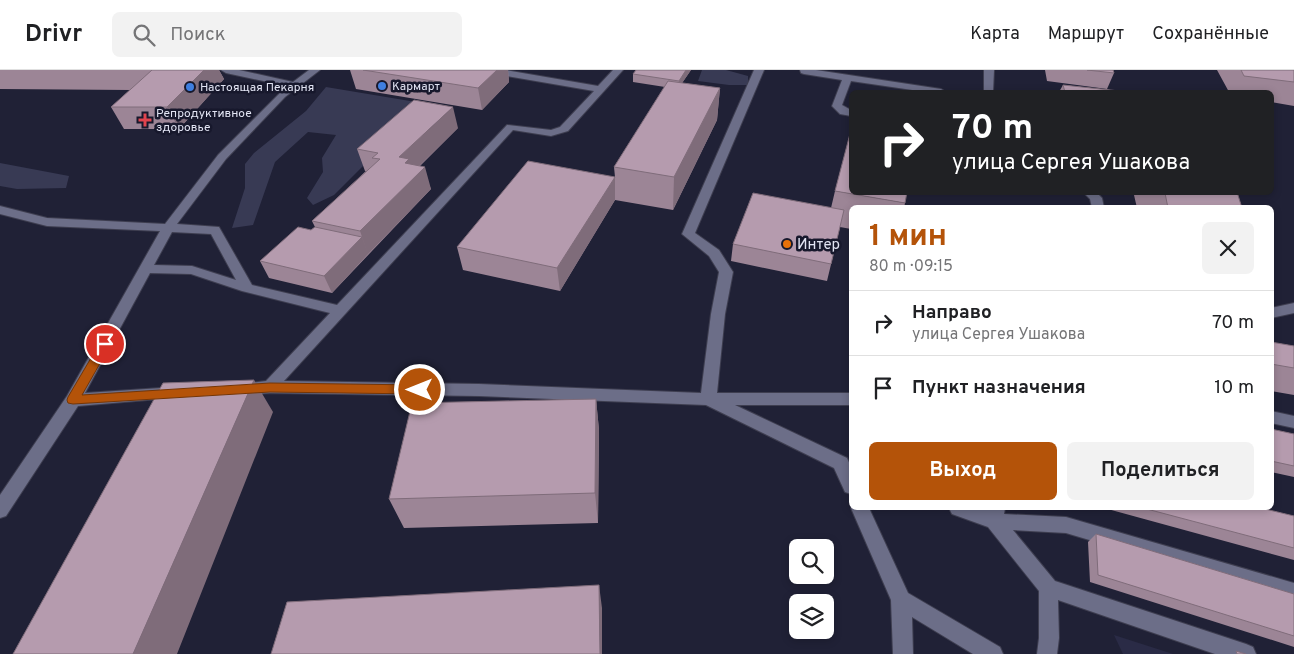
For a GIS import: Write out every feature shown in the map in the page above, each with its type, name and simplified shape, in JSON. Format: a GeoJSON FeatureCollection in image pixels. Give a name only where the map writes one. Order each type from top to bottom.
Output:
{"type":"FeatureCollection","features":[{"type":"Feature","properties":{"kind":"street"},"geometry":{"type":"LineString","coordinates":[[226,70],[294,86]]}},
{"type":"Feature","properties":{"kind":"street"},"geometry":{"type":"LineString","coordinates":[[0,510],[73,400],[168,228],[222,157],[294,86],[314,70]]}},
{"type":"Feature","properties":{"kind":"street"},"geometry":{"type":"LineString","coordinates":[[489,70],[601,89]]}},
{"type":"Feature","properties":{"kind":"street"},"geometry":{"type":"LineString","coordinates":[[270,387],[512,127],[551,133],[559,132],[564,129],[618,70]]}},
{"type":"Feature","properties":{"kind":"street"},"geometry":{"type":"LineString","coordinates":[[708,399],[718,314],[726,272],[714,253],[688,234],[759,70]]}},
{"type":"Feature","properties":{"kind":"street"},"geometry":{"type":"LineString","coordinates":[[800,71],[822,70]]}},
{"type":"Feature","properties":{"kind":"street"},"geometry":{"type":"LineString","coordinates":[[989,70],[989,90]]}},
{"type":"Feature","properties":{"kind":"street"},"geometry":{"type":"LineString","coordinates":[[800,71],[928,90]]}},
{"type":"Feature","properties":{"kind":"street"},"geometry":{"type":"LineString","coordinates":[[847,78],[837,106],[844,112],[849,113]]}},
{"type":"Feature","properties":{"kind":"street"},"geometry":{"type":"LineString","coordinates":[[0,210],[47,222],[214,230],[247,288]]}},
{"type":"Feature","properties":{"kind":"street"},"geometry":{"type":"LineString","coordinates":[[146,269],[192,270],[247,288],[341,311]]}},
{"type":"Feature","properties":{"kind":"street"},"geometry":{"type":"LineString","coordinates":[[1274,312],[1294,308]]}},
{"type":"Feature","properties":{"kind":"street"},"geometry":{"type":"LineString","coordinates":[[221,390],[270,387],[479,390],[708,399],[849,400]]}},
{"type":"Feature","properties":{"kind":"street"},"geometry":{"type":"LineString","coordinates":[[73,400],[191,392]]}},
{"type":"Feature","properties":{"kind":"street"},"geometry":{"type":"LineString","coordinates":[[708,399],[846,465],[849,478]]}},
{"type":"Feature","properties":{"kind":"street"},"geometry":{"type":"LineString","coordinates":[[1274,418],[1294,422]]}},
{"type":"Feature","properties":{"kind":"street"},"geometry":{"type":"LineString","coordinates":[[861,510],[901,600],[904,654]]}},
{"type":"Feature","properties":{"kind":"street"},"geometry":{"type":"LineString","coordinates":[[970,510],[1066,524],[1294,592]]}},
{"type":"Feature","properties":{"kind":"street"},"geometry":{"type":"LineString","coordinates":[[995,514],[1049,588],[1246,654]]}},
{"type":"Feature","properties":{"kind":"street"},"geometry":{"type":"LineString","coordinates":[[1047,654],[1050,644],[1049,588]]}},
{"type":"Feature","properties":{"kind":"street"},"geometry":{"type":"LineString","coordinates":[[901,600],[993,654]]}},
{"type":"Feature","properties":{"kind":"shaded area"},"geometry":{"type":"Polygon","coordinates":[[[702,70],[726,70],[748,76],[748,85],[729,85],[698,81],[702,70]]]}},
{"type":"Feature","properties":{"kind":"shaded area"},"geometry":{"type":"Polygon","coordinates":[[[326,87],[428,104],[406,123],[334,195],[313,205],[307,198],[323,172],[322,158],[336,135],[308,132],[275,162],[253,225],[232,228],[245,188],[245,164],[254,153],[306,111],[326,87]]]}},
{"type":"Feature","properties":{"kind":"shaded area"},"geometry":{"type":"Polygon","coordinates":[[[0,163],[69,176],[66,188],[17,189],[0,186],[0,163]]]}},
{"type":"Feature","properties":{"kind":"shaded area"},"geometry":{"type":"Polygon","coordinates":[[[1114,635],[1173,654],[1123,654],[1114,635]]]}},
{"type":"Feature","properties":{"kind":"building"},"geometry":{"type":"Polygon","coordinates":[[[152,70],[204,70],[167,107],[111,107],[152,70]]]}},
{"type":"Feature","properties":{"kind":"building"},"geometry":{"type":"Polygon","coordinates":[[[363,70],[497,70],[478,88],[363,70]]]}},
{"type":"Feature","properties":{"kind":"building"},"geometry":{"type":"Polygon","coordinates":[[[636,70],[686,70],[679,81],[633,74],[636,70]]]}},
{"type":"Feature","properties":{"kind":"building"},"geometry":{"type":"Polygon","coordinates":[[[1087,70],[1113,70],[1114,73],[1087,70]]]}},
{"type":"Feature","properties":{"kind":"building"},"geometry":{"type":"Polygon","coordinates":[[[1241,70],[1294,70],[1294,82],[1244,76],[1241,70]]]}},
{"type":"Feature","properties":{"kind":"building"},"geometry":{"type":"Polygon","coordinates":[[[668,81],[720,88],[674,177],[614,167],[668,81]]]}},
{"type":"Feature","properties":{"kind":"building"},"geometry":{"type":"Polygon","coordinates":[[[1063,85],[1110,90],[1064,90],[1063,85]]]}},
{"type":"Feature","properties":{"kind":"building"},"geometry":{"type":"Polygon","coordinates":[[[414,100],[453,107],[399,157],[409,159],[405,163],[425,167],[360,231],[312,221],[380,159],[372,158],[378,153],[357,149],[414,100]]]}},
{"type":"Feature","properties":{"kind":"building"},"geometry":{"type":"Polygon","coordinates":[[[849,138],[849,193],[835,191],[849,138]]]}},
{"type":"Feature","properties":{"kind":"building"},"geometry":{"type":"Polygon","coordinates":[[[528,161],[615,177],[557,268],[457,247],[528,161]]]}},
{"type":"Feature","properties":{"kind":"building","name":"Интер"},"geometry":{"type":"Polygon","coordinates":[[[753,193],[844,210],[831,264],[733,244],[753,193]]]}},
{"type":"Feature","properties":{"kind":"building"},"geometry":{"type":"Polygon","coordinates":[[[858,195],[906,195],[905,203],[858,195]]]}},
{"type":"Feature","properties":{"kind":"building"},"geometry":{"type":"Polygon","coordinates":[[[1165,195],[1238,195],[1241,205],[1167,205],[1165,195]]]}},
{"type":"Feature","properties":{"kind":"building"},"geometry":{"type":"Polygon","coordinates":[[[298,227],[311,230],[315,227],[362,237],[324,276],[260,261],[298,227]]]}},
{"type":"Feature","properties":{"kind":"building"},"geometry":{"type":"Polygon","coordinates":[[[1274,343],[1294,346],[1294,368],[1274,365],[1274,343]]]}},
{"type":"Feature","properties":{"kind":"building"},"geometry":{"type":"Polygon","coordinates":[[[254,380],[133,654],[13,654],[163,383],[254,380]]]}},
{"type":"Feature","properties":{"kind":"building"},"geometry":{"type":"Polygon","coordinates":[[[596,399],[595,493],[389,499],[412,403],[596,399]]]}},
{"type":"Feature","properties":{"kind":"building"},"geometry":{"type":"Polygon","coordinates":[[[1274,430],[1294,434],[1294,466],[1274,462],[1274,430]]]}},
{"type":"Feature","properties":{"kind":"building"},"geometry":{"type":"Polygon","coordinates":[[[1151,510],[1269,510],[1294,516],[1294,548],[1151,510]]]}},
{"type":"Feature","properties":{"kind":"building"},"geometry":{"type":"Polygon","coordinates":[[[1096,534],[1294,594],[1294,636],[1098,575],[1096,534]]]}},
{"type":"Feature","properties":{"kind":"building"},"geometry":{"type":"Polygon","coordinates":[[[599,585],[600,654],[271,654],[287,602],[599,585]]]}},
{"type":"Feature","properties":{"kind":"place","name":"Кармарт"},"geometry":{"type":"Point","coordinates":[382,86]}},
{"type":"Feature","properties":{"kind":"place","name":"Настоящая Пекарня"},"geometry":{"type":"Point","coordinates":[190,87]}},
{"type":"Feature","properties":{"kind":"place","name":"Репродуктивное здоровье"},"geometry":{"type":"Point","coordinates":[145,120]}},
{"type":"Feature","properties":{"kind":"place","name":"Интер"},"geometry":{"type":"Point","coordinates":[787,244]}},
{"type":"Feature","properties":{"kind":"route"},"geometry":{"type":"LineString","coordinates":[[105,344],[73,400],[270,387],[420,390]]}}]}
